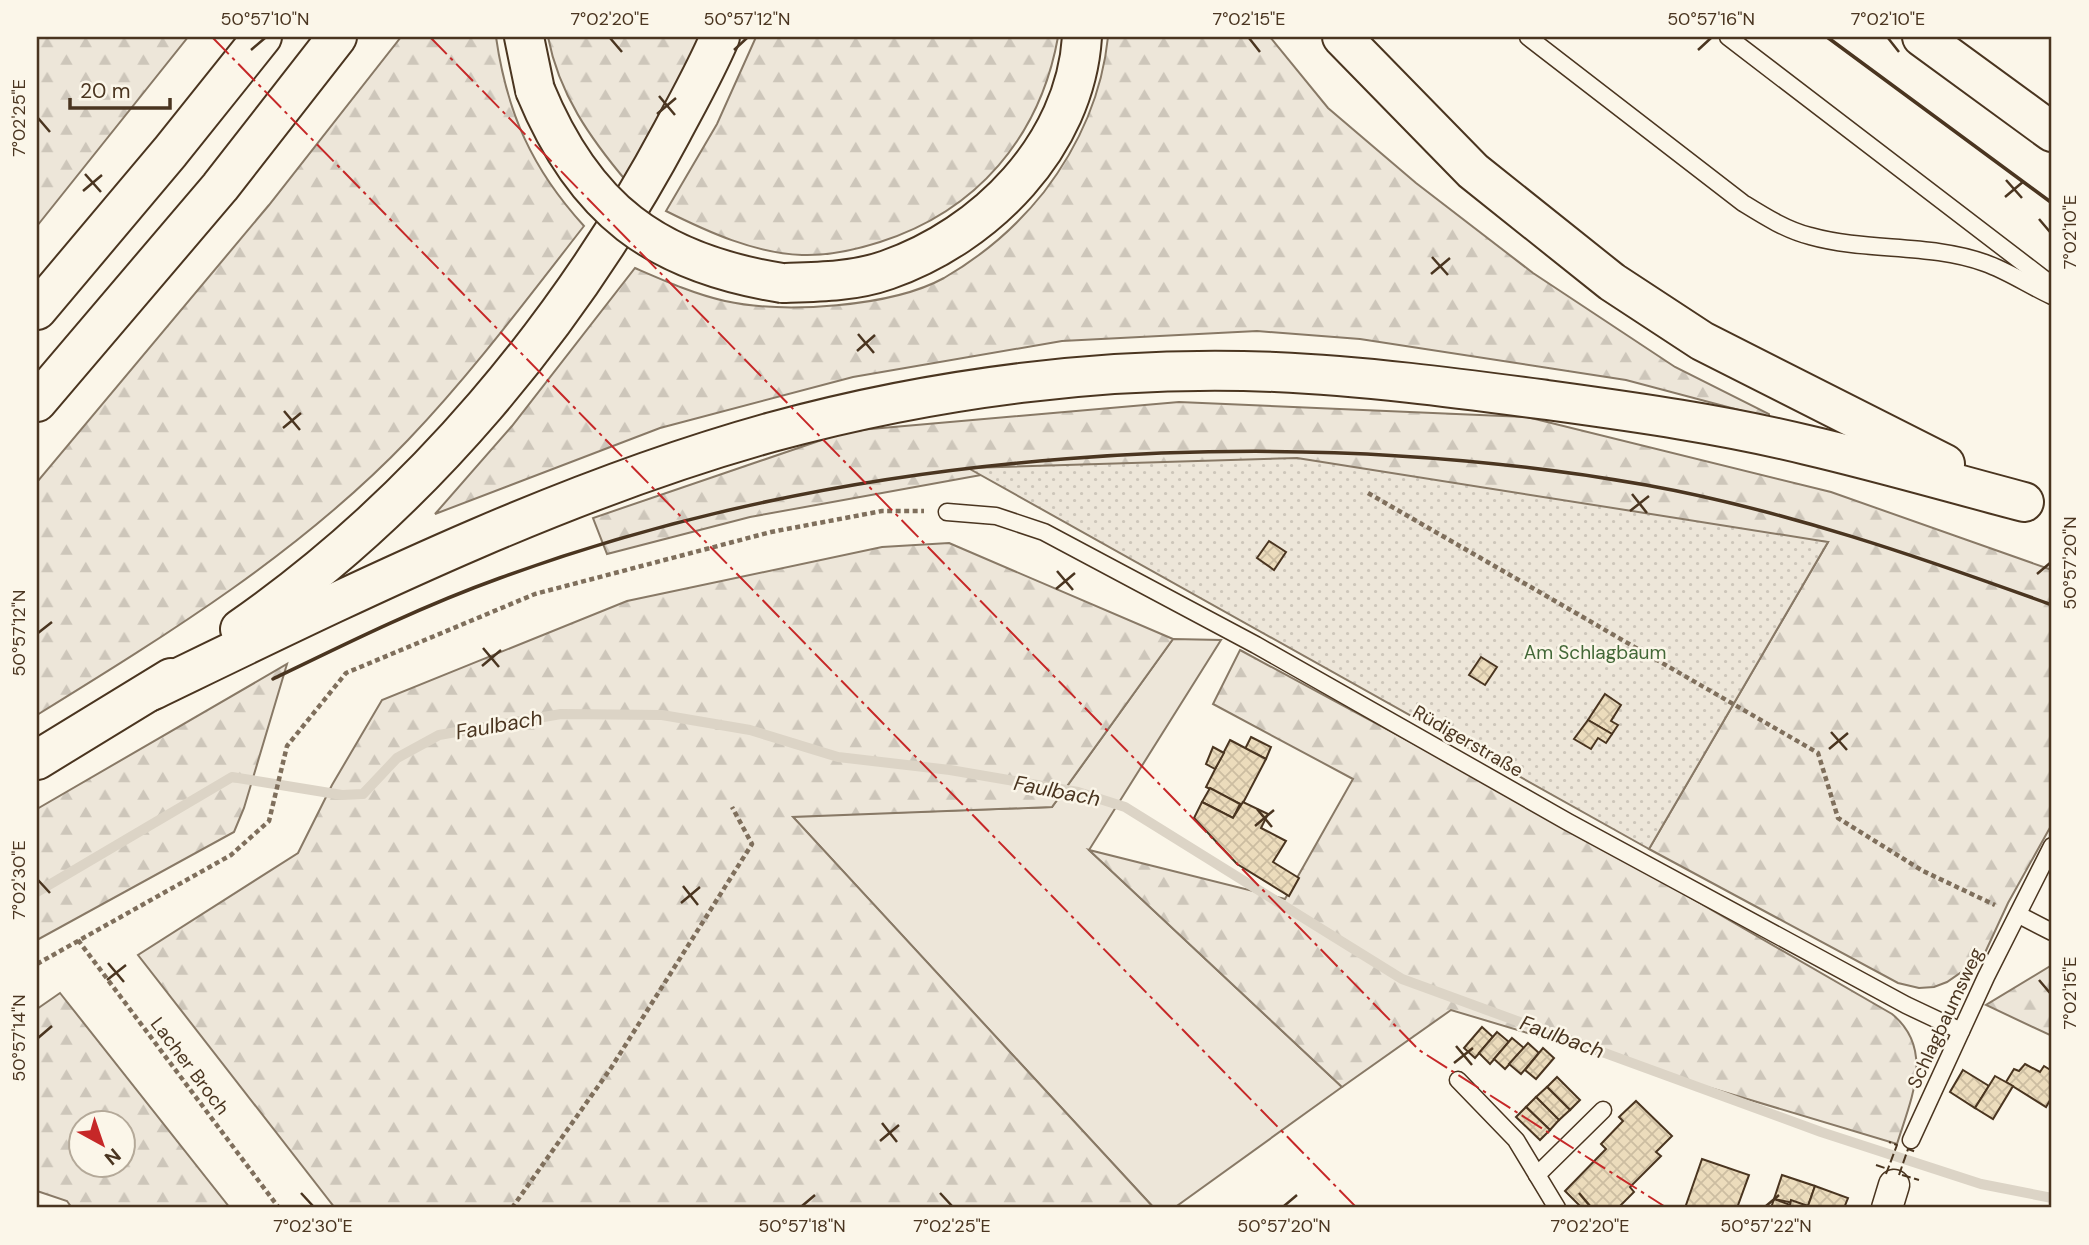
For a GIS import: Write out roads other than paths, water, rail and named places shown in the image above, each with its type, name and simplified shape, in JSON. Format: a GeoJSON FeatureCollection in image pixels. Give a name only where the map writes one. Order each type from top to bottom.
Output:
{"type":"FeatureCollection","features":[{"type":"Feature","properties":{"kind":"highway"},"geometry":{"type":"LineString","coordinates":[[37,310],[170,152],[262,37]]}},
{"type":"Feature","properties":{"kind":"highway"},"geometry":{"type":"LineString","coordinates":[[37,402],[220,187],[337,37]]}},
{"type":"Feature","properties":{"kind":"highway"},"geometry":{"type":"LineString","coordinates":[[524,37],[535,90],[553,134],[579,174],[610,208],[648,237],[690,260],[734,275],[782,283],[834,282],[885,271],[934,251],[978,222],[1016,186],[1046,143],[1069,96],[1082,37]]}},
{"type":"Feature","properties":{"kind":"highway"},"geometry":{"type":"LineString","coordinates":[[37,760],[151,691],[268,610],[376,518],[476,417],[565,306],[643,187],[720,37]]}},
{"type":"Feature","properties":{"kind":"highway"},"geometry":{"type":"LineString","coordinates":[[1342,37],[1473,171],[1612,282],[1702,341],[1838,411],[2038,507]]}},
{"type":"Feature","properties":{"kind":"highway"},"geometry":{"type":"LineString","coordinates":[[1923,37],[2052,132]]}},
{"type":"Feature","properties":{"kind":"highway"},"geometry":{"type":"LineString","coordinates":[[151,691],[407,570],[537,514],[654,468],[774,432],[883,406],[1020,384],[1145,373],[1242,372],[1396,380],[1638,412],[1804,444],[2038,507]]}},
{"type":"Feature","properties":{"kind":"lane"},"geometry":{"type":"LineString","coordinates":[[1528,37],[1743,203],[1779,224],[1809,236],[1842,243],[1953,255],[1985,263],[2052,296]]}},
{"type":"Feature","properties":{"kind":"lane"},"geometry":{"type":"LineString","coordinates":[[1728,37],[2052,285]]}},
{"type":"Feature","properties":{"kind":"lane","name":"Rüdigerstraße"},"geometry":{"type":"LineString","coordinates":[[947,512],[996,516],[1044,532],[1256,645],[1568,822],[1906,1005],[1961,1031]]}},
{"type":"Feature","properties":{"kind":"lane","name":"Schlagbaumsweg"},"geometry":{"type":"LineString","coordinates":[[1911,1140],[2052,846]]}},
{"type":"Feature","properties":{"kind":"lane"},"geometry":{"type":"LineString","coordinates":[[2019,915],[2052,932]]}},
{"type":"Feature","properties":{"kind":"lane"},"geometry":{"type":"LineString","coordinates":[[1458,1080],[1516,1140],[1557,1208]]}},
{"type":"Feature","properties":{"kind":"lane"},"geometry":{"type":"LineString","coordinates":[[1537,1175],[1603,1110]]}},
{"type":"Feature","properties":{"kind":"waterway","name":"Faulbach"},"geometry":{"type":"LineString","coordinates":[[37,892],[232,777],[342,795],[363,794],[397,758],[439,735],[561,714],[662,715],[750,730],[838,757],[950,770],[1078,792],[1125,807],[1402,979],[1821,1132],[1981,1184],[2052,1198]]}},
{"type":"Feature","properties":{"kind":"park label","name":"Am Schlagbaum"},"geometry":{"type":"Point","coordinates":[1595,652]}}]}
